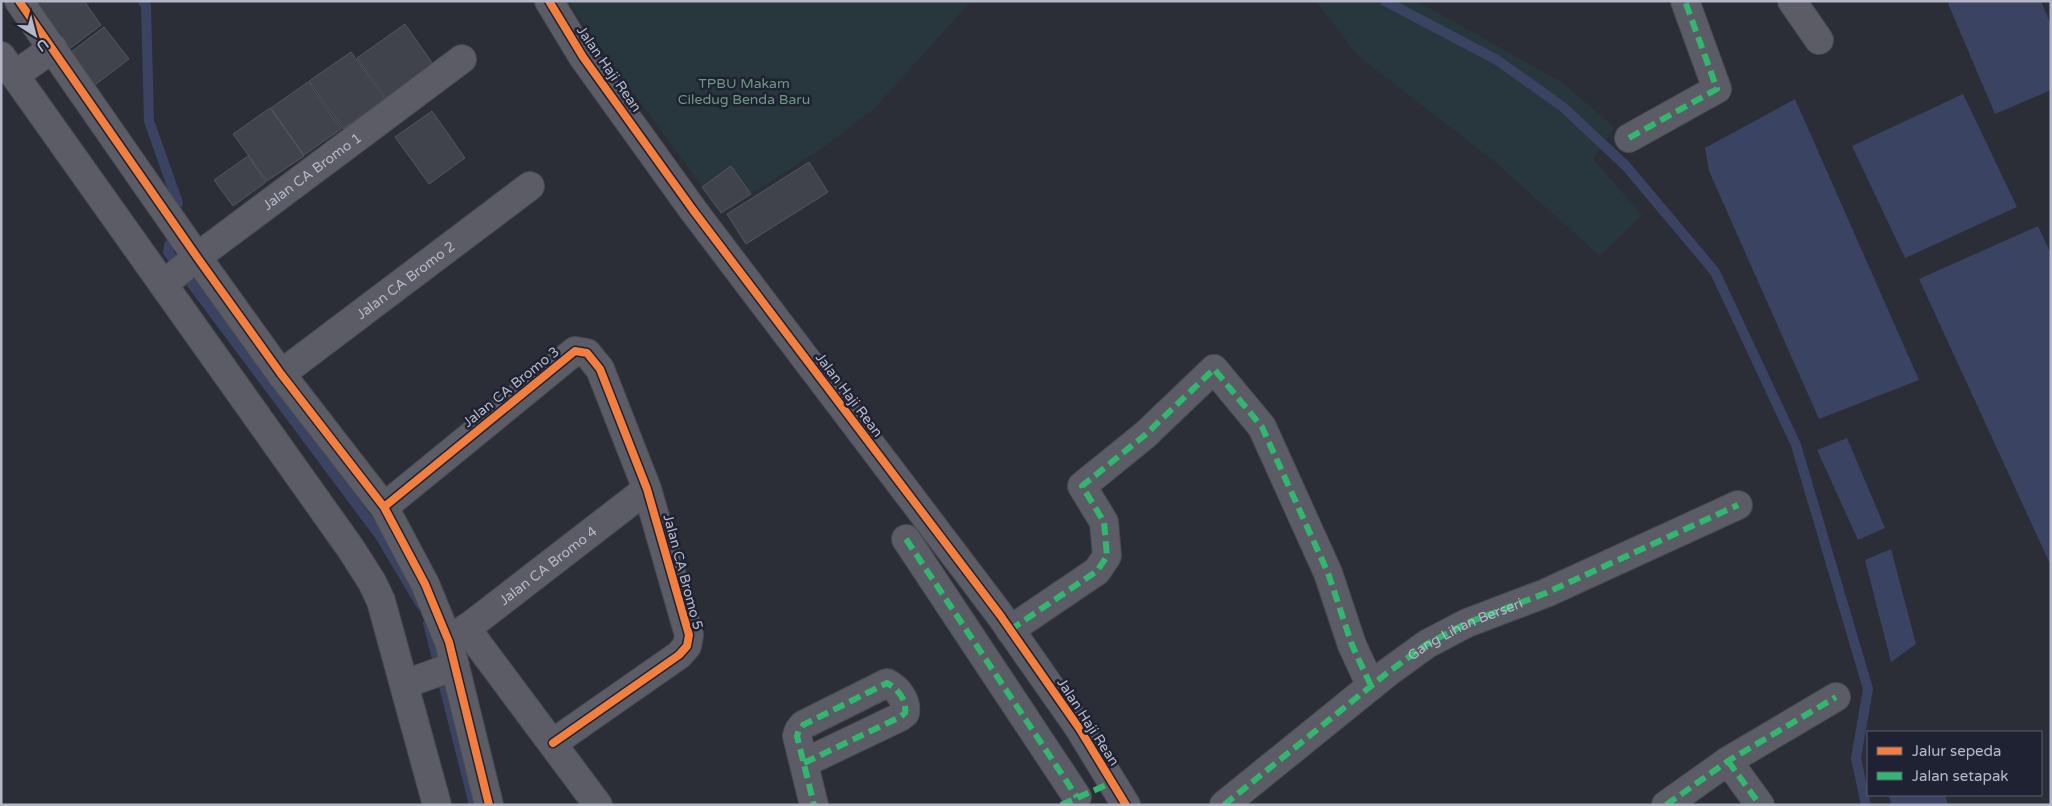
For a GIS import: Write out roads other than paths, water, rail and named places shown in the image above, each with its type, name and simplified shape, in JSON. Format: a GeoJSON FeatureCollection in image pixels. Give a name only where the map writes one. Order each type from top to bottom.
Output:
{"type":"FeatureCollection","features":[{"type":"Feature","properties":{"kind":"street"},"geometry":{"type":"LineString","coordinates":[[19,1],[53,48],[180,271],[372,582],[381,601],[437,805]]}},
{"type":"Feature","properties":{"kind":"street","name":"Jalan Haji Rean"},"geometry":{"type":"LineString","coordinates":[[549,1],[583,57],[687,202],[1010,630],[1079,728],[1119,794]]}},
{"type":"Feature","properties":{"kind":"street"},"geometry":{"type":"LineString","coordinates":[[1629,138],[1717,89],[1685,1]]}},
{"type":"Feature","properties":{"kind":"street"},"geometry":{"type":"LineString","coordinates":[[1792,1],[1819,40]]}},
{"type":"Feature","properties":{"kind":"street"},"geometry":{"type":"LineString","coordinates":[[53,48],[8,66],[180,271],[281,374],[384,507],[457,645],[489,805]]}},
{"type":"Feature","properties":{"kind":"street","name":"Jalan CA Bromo 1"},"geometry":{"type":"LineString","coordinates":[[180,271],[462,59]]}},
{"type":"Feature","properties":{"kind":"street","name":"Jalan CA Bromo 2"},"geometry":{"type":"LineString","coordinates":[[281,374],[530,186]]}},
{"type":"Feature","properties":{"kind":"street","name":"Jalan CA Bromo 3"},"geometry":{"type":"LineString","coordinates":[[384,507],[575,351],[587,353],[600,369],[647,488]]}},
{"type":"Feature","properties":{"kind":"street"},"geometry":{"type":"LineString","coordinates":[[1010,630],[1097,571],[1107,556],[1104,522],[1082,486],[1145,435],[1214,369],[1262,427],[1328,573],[1352,646],[1371,686]]}},
{"type":"Feature","properties":{"kind":"street","name":"Jalan CA Bromo 4"},"geometry":{"type":"LineString","coordinates":[[405,684],[457,645],[647,488]]}},
{"type":"Feature","properties":{"kind":"street","name":"Jalan CA Bromo 5"},"geometry":{"type":"LineString","coordinates":[[553,743],[679,655],[687,646],[689,635],[647,488]]}},
{"type":"Feature","properties":{"kind":"street","name":"Gang Lihan Berseri"},"geometry":{"type":"LineString","coordinates":[[1224,805],[1426,644],[1467,623],[1546,593],[1738,504]]}},
{"type":"Feature","properties":{"kind":"street"},"geometry":{"type":"LineString","coordinates":[[906,539],[1069,801],[1119,794]]}},
{"type":"Feature","properties":{"kind":"street"},"geometry":{"type":"LineString","coordinates":[[457,645],[553,743],[598,805]]}},
{"type":"Feature","properties":{"kind":"street"},"geometry":{"type":"LineString","coordinates":[[1666,805],[1728,761],[1836,697]]}},
{"type":"Feature","properties":{"kind":"street"},"geometry":{"type":"LineString","coordinates":[[1728,761],[1760,805]]}},
{"type":"Feature","properties":{"kind":"street"},"geometry":{"type":"LineString","coordinates":[[804,763],[814,805]]}},
{"type":"Feature","properties":{"kind":"water"},"geometry":{"type":"Polygon","coordinates":[[[1947,1],[2041,1],[2051,25],[2051,90],[1995,114],[1947,1]]]}},
{"type":"Feature","properties":{"kind":"water"},"geometry":{"type":"Polygon","coordinates":[[[1963,94],[2017,207],[1905,258],[1852,146],[1963,94]]]}},
{"type":"Feature","properties":{"kind":"water"},"geometry":{"type":"Polygon","coordinates":[[[1795,99],[1919,380],[1819,419],[1709,171],[1705,148],[1795,99]]]}},
{"type":"Feature","properties":{"kind":"water"},"geometry":{"type":"Polygon","coordinates":[[[2038,226],[2051,254],[2051,566],[1919,279],[2038,226]]]}},
{"type":"Feature","properties":{"kind":"water"},"geometry":{"type":"Polygon","coordinates":[[[1847,438],[1885,528],[1858,540],[1817,450],[1847,438]]]}},
{"type":"Feature","properties":{"kind":"water"},"geometry":{"type":"Polygon","coordinates":[[[1891,549],[1916,644],[1891,662],[1865,560],[1891,549]]]}},
{"type":"Feature","properties":{"kind":"water"},"geometry":{"type":"Polygon","coordinates":[[[1889,796],[1945,796],[1948,805],[1891,805],[1889,796]]]}},
{"type":"Feature","properties":{"kind":"waterway"},"geometry":{"type":"LineString","coordinates":[[143,1],[146,6],[149,121],[178,203]]}},
{"type":"Feature","properties":{"kind":"waterway"},"geometry":{"type":"LineString","coordinates":[[1385,1],[1497,60],[1563,107],[1626,166],[1715,272],[1796,445],[1868,689],[1856,758],[1866,805]]}},
{"type":"Feature","properties":{"kind":"waterway"},"geometry":{"type":"LineString","coordinates":[[169,245],[168,252],[380,536],[421,605]]}},
{"type":"Feature","properties":{"kind":"waterway"},"geometry":{"type":"LineString","coordinates":[[428,623],[474,805]]}},
{"type":"Feature","properties":{"kind":"park label","name":"TPBU Makam Ciledug Benda Baru"},"geometry":{"type":"Point","coordinates":[744,92]}}]}
